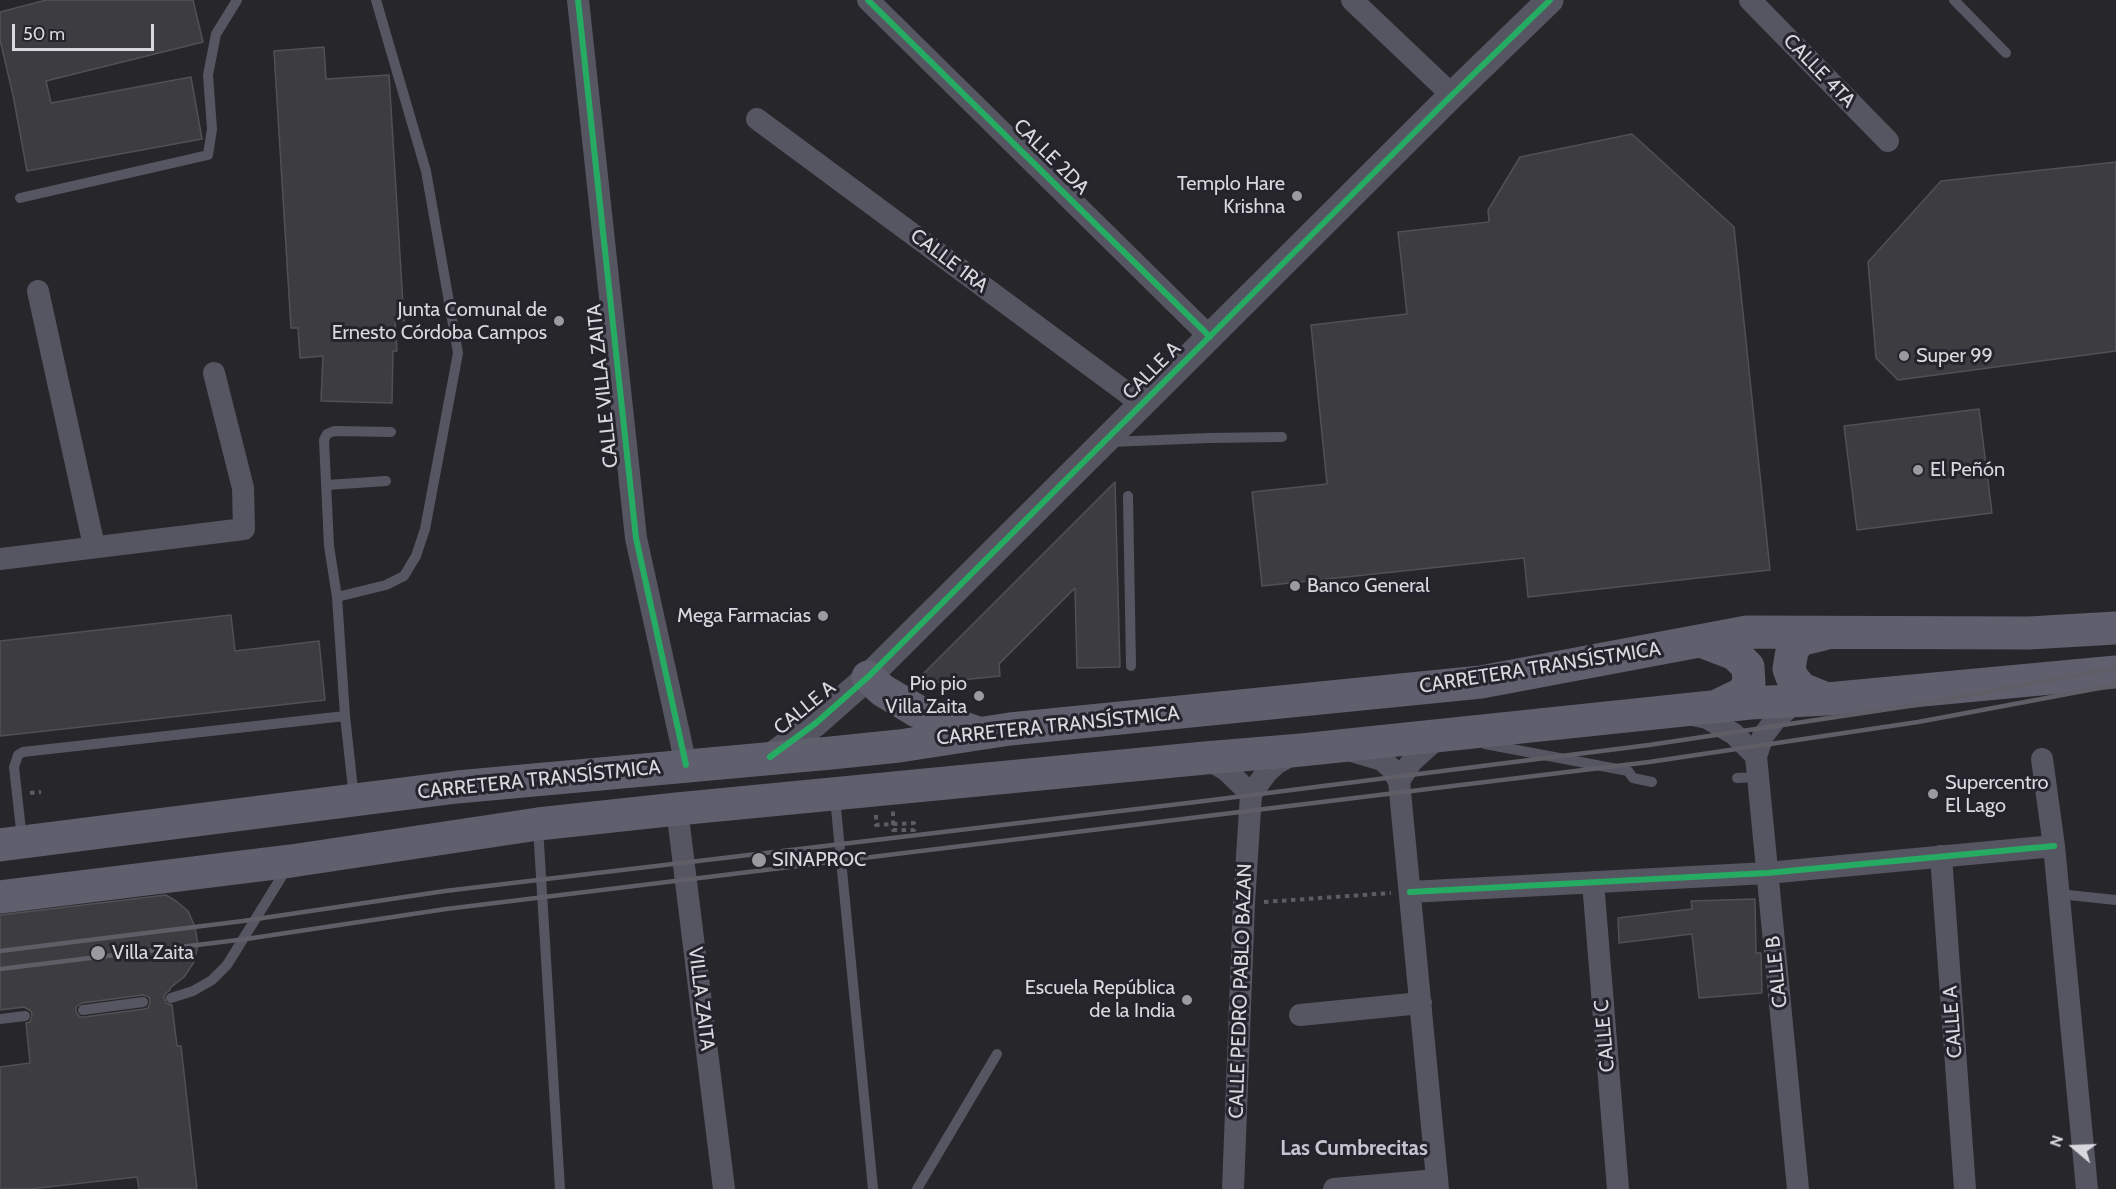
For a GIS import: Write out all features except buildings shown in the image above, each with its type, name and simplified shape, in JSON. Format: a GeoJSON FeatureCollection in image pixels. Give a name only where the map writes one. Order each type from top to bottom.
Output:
{"type":"FeatureCollection","features":[{"type":"Feature","properties":{"kind":"main road","name":"CARRETERA TRANSÍSTMICA"},"geometry":{"type":"LineString","coordinates":[[11,844],[479,784],[899,746],[977,733],[1481,682],[1747,632],[2029,633],[2116,627]]}},
{"type":"Feature","properties":{"kind":"main road"},"geometry":{"type":"LineString","coordinates":[[1819,698],[1802,689],[1792,679],[1790,669],[1792,651],[1799,640],[1824,634]]}},
{"type":"Feature","properties":{"kind":"main road"},"geometry":{"type":"LineString","coordinates":[[1701,642],[1735,654],[1748,667],[1749,683],[1742,694],[1715,707]]}},
{"type":"Feature","properties":{"kind":"main road"},"geometry":{"type":"LineString","coordinates":[[0,897],[291,861],[538,824],[677,809],[1337,747],[1715,707],[2116,672]]}},
{"type":"Feature","properties":{"kind":"main road"},"geometry":{"type":"LineString","coordinates":[[868,677],[882,690],[917,711],[977,733]]}},
{"type":"Feature","properties":{"kind":"street","name":"CALLE VILLA ZAITA"},"geometry":{"type":"LineString","coordinates":[[578,0],[636,538],[686,765]]}},
{"type":"Feature","properties":{"kind":"street","name":"CALLE 2DA"},"geometry":{"type":"LineString","coordinates":[[868,0],[1210,337]]}},
{"type":"Feature","properties":{"kind":"street"},"geometry":{"type":"LineString","coordinates":[[1352,0],[1452,95]]}},
{"type":"Feature","properties":{"kind":"street","name":"CALLE A"},"geometry":{"type":"LineString","coordinates":[[770,757],[816,723],[868,677],[1550,0]]}},
{"type":"Feature","properties":{"kind":"street","name":"CALLE 4TA"},"geometry":{"type":"LineString","coordinates":[[1750,0],[1888,141]]}},
{"type":"Feature","properties":{"kind":"street","name":"CALLE 1RA"},"geometry":{"type":"LineString","coordinates":[[757,119],[1142,404]]}},
{"type":"Feature","properties":{"kind":"street"},"geometry":{"type":"LineString","coordinates":[[38,291],[94,546]]}},
{"type":"Feature","properties":{"kind":"street"},"geometry":{"type":"LineString","coordinates":[[0,559],[94,546],[244,530],[243,488],[214,373]]}},
{"type":"Feature","properties":{"kind":"street","name":"CALLE B"},"geometry":{"type":"LineString","coordinates":[[1798,1189],[1767,873],[1751,770],[1763,736],[1775,720],[1791,706],[1819,698]]}},
{"type":"Feature","properties":{"kind":"street"},"geometry":{"type":"LineString","coordinates":[[1676,711],[1707,718],[1734,734],[1751,770]]}},
{"type":"Feature","properties":{"kind":"street"},"geometry":{"type":"LineString","coordinates":[[1399,781],[1412,761],[1441,735]]}},
{"type":"Feature","properties":{"kind":"street"},"geometry":{"type":"LineString","coordinates":[[1334,1189],[1438,1184],[1399,781],[1391,768],[1382,760],[1337,747]]}},
{"type":"Feature","properties":{"kind":"street"},"geometry":{"type":"LineString","coordinates":[[1205,758],[1226,770],[1251,794],[1277,763],[1302,750]]}},
{"type":"Feature","properties":{"kind":"street"},"geometry":{"type":"LineString","coordinates":[[2042,759],[2054,846],[2087,1189]]}},
{"type":"Feature","properties":{"kind":"street","name":"CALLE PEDRO PABLO BAZAN"},"geometry":{"type":"LineString","coordinates":[[1233,1189],[1244,903],[1251,794]]}},
{"type":"Feature","properties":{"kind":"street","name":"VILLA ZAITA"},"geometry":{"type":"LineString","coordinates":[[677,809],[724,1189]]}},
{"type":"Feature","properties":{"kind":"street"},"geometry":{"type":"LineString","coordinates":[[1410,892],[1767,873],[2054,846]]}},
{"type":"Feature","properties":{"kind":"street","name":"CALLE A"},"geometry":{"type":"LineString","coordinates":[[1941,856],[1965,1189]]}},
{"type":"Feature","properties":{"kind":"street","name":"CALLE C"},"geometry":{"type":"LineString","coordinates":[[1593,882],[1617,1189]]}},
{"type":"Feature","properties":{"kind":"street"},"geometry":{"type":"LineString","coordinates":[[1300,1015],[1420,1003]]}},
{"type":"Feature","properties":{"kind":"lane"},"geometry":{"type":"LineString","coordinates":[[20,198],[208,155],[212,129],[208,75],[216,34],[237,0]]}},
{"type":"Feature","properties":{"kind":"lane"},"geometry":{"type":"LineString","coordinates":[[337,597],[386,585],[404,576],[416,556],[425,529],[458,353],[426,171],[376,0]]}},
{"type":"Feature","properties":{"kind":"lane"},"geometry":{"type":"LineString","coordinates":[[1954,0],[2006,53]]}},
{"type":"Feature","properties":{"kind":"lane"},"geometry":{"type":"LineString","coordinates":[[354,800],[345,716],[337,597],[329,546],[324,440],[330,431],[391,432]]}},
{"type":"Feature","properties":{"kind":"lane"},"geometry":{"type":"LineString","coordinates":[[1103,442],[1282,437]]}},
{"type":"Feature","properties":{"kind":"lane"},"geometry":{"type":"LineString","coordinates":[[327,485],[386,481]]}},
{"type":"Feature","properties":{"kind":"lane"},"geometry":{"type":"LineString","coordinates":[[1128,496],[1131,666]]}},
{"type":"Feature","properties":{"kind":"lane"},"geometry":{"type":"LineString","coordinates":[[11,844],[14,767],[15,760],[23,752],[345,716]]}},
{"type":"Feature","properties":{"kind":"lane"},"geometry":{"type":"LineString","coordinates":[[1441,735],[1628,771],[1633,778],[1652,782]]}},
{"type":"Feature","properties":{"kind":"lane"},"geometry":{"type":"LineString","coordinates":[[835,795],[873,1189]]}},
{"type":"Feature","properties":{"kind":"lane"},"geometry":{"type":"LineString","coordinates":[[538,824],[560,1189]]}},
{"type":"Feature","properties":{"kind":"lane"},"geometry":{"type":"LineString","coordinates":[[171,998],[193,991],[212,980],[227,965],[291,861]]}},
{"type":"Feature","properties":{"kind":"lane"},"geometry":{"type":"LineString","coordinates":[[2059,894],[2116,900]]}},
{"type":"Feature","properties":{"kind":"lane"},"geometry":{"type":"LineString","coordinates":[[83,1010],[143,1002]]}},
{"type":"Feature","properties":{"kind":"lane"},"geometry":{"type":"LineString","coordinates":[[0,1019],[25,1016]]}},
{"type":"Feature","properties":{"kind":"lane"},"geometry":{"type":"LineString","coordinates":[[917,1189],[997,1054]]}},
{"type":"Feature","properties":{"kind":"path"},"geometry":{"type":"LineString","coordinates":[[876,825],[914,823],[914,830],[893,830]]}},
{"type":"Feature","properties":{"kind":"path"},"geometry":{"type":"LineString","coordinates":[[1244,903],[1410,892]]}},
{"type":"Feature","properties":{"kind":"railway"},"geometry":{"type":"LineString","coordinates":[[0,951],[243,921],[445,891],[1196,802],[1649,745],[1916,705],[2116,668]]}},
{"type":"Feature","properties":{"kind":"railway"},"geometry":{"type":"LineString","coordinates":[[0,969],[246,939],[446,909],[1649,762],[1918,722],[2116,685]]}},
{"type":"Feature","properties":{"kind":"cycle path"},"geometry":{"type":"LineString","coordinates":[[578,0],[636,538],[686,765]]}},
{"type":"Feature","properties":{"kind":"cycle path"},"geometry":{"type":"LineString","coordinates":[[868,0],[1210,337]]}},
{"type":"Feature","properties":{"kind":"cycle path"},"geometry":{"type":"LineString","coordinates":[[770,757],[816,723],[868,677],[1550,0]]}},
{"type":"Feature","properties":{"kind":"cycle path"},"geometry":{"type":"LineString","coordinates":[[1410,892],[1767,873],[2054,846]]}},
{"type":"Feature","properties":{"kind":"place","name":"Templo Hare Krishna"},"geometry":{"type":"Point","coordinates":[1297,196]}},
{"type":"Feature","properties":{"kind":"place","name":"Junta Comunal de Ernesto Córdoba Campos"},"geometry":{"type":"Point","coordinates":[559,321]}},
{"type":"Feature","properties":{"kind":"place","name":"Super 99"},"geometry":{"type":"Point","coordinates":[1904,356]}},
{"type":"Feature","properties":{"kind":"place","name":"El Peñón"},"geometry":{"type":"Point","coordinates":[1918,470]}},
{"type":"Feature","properties":{"kind":"place","name":"Banco General"},"geometry":{"type":"Point","coordinates":[1295,586]}},
{"type":"Feature","properties":{"kind":"place","name":"Mega Farmacias"},"geometry":{"type":"Point","coordinates":[823,616]}},
{"type":"Feature","properties":{"kind":"place","name":"Pio pio Villa Zaita"},"geometry":{"type":"Point","coordinates":[979,696]}},
{"type":"Feature","properties":{"kind":"place","name":"Supercentro El Lago"},"geometry":{"type":"Point","coordinates":[1933,794]}},
{"type":"Feature","properties":{"kind":"place","name":"SINAPROC"},"geometry":{"type":"Point","coordinates":[759,860]}},
{"type":"Feature","properties":{"kind":"place","name":"Villa Zaita"},"geometry":{"type":"Point","coordinates":[98,953]}},
{"type":"Feature","properties":{"kind":"place","name":"Escuela República de la India"},"geometry":{"type":"Point","coordinates":[1187,1000]}},
{"type":"Feature","properties":{"kind":"district","name":"Las Cumbrecitas"},"geometry":{"type":"Point","coordinates":[1354,1149]}}]}
